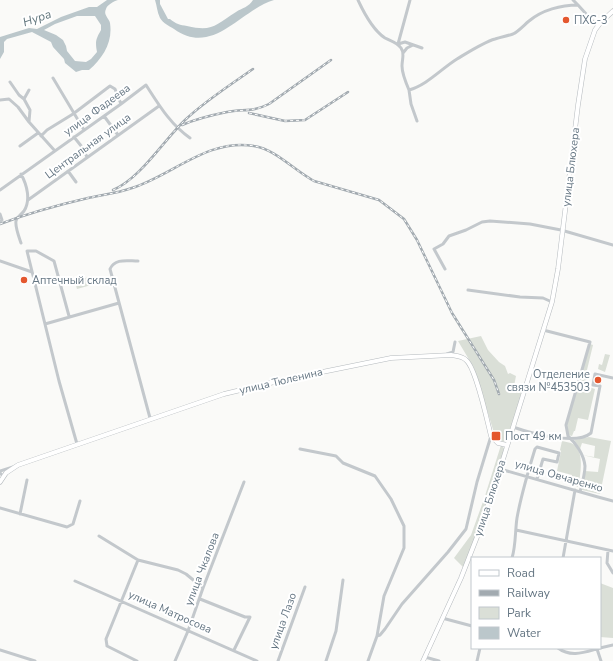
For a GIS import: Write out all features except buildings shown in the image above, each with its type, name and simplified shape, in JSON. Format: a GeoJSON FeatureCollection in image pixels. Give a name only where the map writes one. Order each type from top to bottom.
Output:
{"type":"FeatureCollection","features":[{"type":"Feature","properties":{"kind":"main road","name":"улица Блюхера"},"geometry":{"type":"LineString","coordinates":[[424,659],[477,537],[508,444],[552,302],[558,269],[585,59],[597,26],[613,11]]}},
{"type":"Feature","properties":{"kind":"main road","name":"улица Тюленина"},"geometry":{"type":"LineString","coordinates":[[0,482],[1,474],[18,465],[150,418],[224,394],[391,358],[444,356],[461,357],[467,360],[473,371],[491,436]]}},
{"type":"Feature","properties":{"kind":"main road"},"geometry":{"type":"LineString","coordinates":[[491,436],[498,443],[508,444]]}},
{"type":"Feature","properties":{"kind":"street"},"geometry":{"type":"LineString","coordinates":[[358,0],[375,28],[385,38],[398,44],[404,53]]}},
{"type":"Feature","properties":{"kind":"street"},"geometry":{"type":"LineString","coordinates":[[398,44],[410,0]]}},
{"type":"Feature","properties":{"kind":"street"},"geometry":{"type":"LineString","coordinates":[[573,0],[597,26]]}},
{"type":"Feature","properties":{"kind":"street"},"geometry":{"type":"LineString","coordinates":[[409,90],[421,84],[458,58],[493,39],[512,34],[521,29],[535,16],[544,11],[568,5],[578,5]]}},
{"type":"Feature","properties":{"kind":"street"},"geometry":{"type":"LineString","coordinates":[[398,44],[405,42],[422,48]]}},
{"type":"Feature","properties":{"kind":"street"},"geometry":{"type":"LineString","coordinates":[[413,45],[407,48],[404,53],[402,67],[417,122]]}},
{"type":"Feature","properties":{"kind":"street"},"geometry":{"type":"LineString","coordinates":[[53,78],[73,114],[84,130]]}},
{"type":"Feature","properties":{"kind":"street"},"geometry":{"type":"LineString","coordinates":[[10,82],[19,95],[24,98],[30,110],[29,122]]}},
{"type":"Feature","properties":{"kind":"street","name":"улица Фадеева"},"geometry":{"type":"LineString","coordinates":[[0,190],[146,85],[159,106],[173,124],[190,138]]}},
{"type":"Feature","properties":{"kind":"street"},"geometry":{"type":"LineString","coordinates":[[41,136],[47,130],[73,114],[110,86],[115,89],[121,104]]}},
{"type":"Feature","properties":{"kind":"street"},"geometry":{"type":"LineString","coordinates":[[24,98],[29,90]]}},
{"type":"Feature","properties":{"kind":"street"},"geometry":{"type":"LineString","coordinates":[[0,100],[9,99],[18,107],[38,133],[55,151]]}},
{"type":"Feature","properties":{"kind":"street","name":"Центральная улица"},"geometry":{"type":"LineString","coordinates":[[28,200],[159,106]]}},
{"type":"Feature","properties":{"kind":"street"},"geometry":{"type":"LineString","coordinates":[[104,116],[118,135]]}},
{"type":"Feature","properties":{"kind":"street"},"geometry":{"type":"LineString","coordinates":[[20,146],[38,133]]}},
{"type":"Feature","properties":{"kind":"street"},"geometry":{"type":"LineString","coordinates":[[74,137],[82,147],[87,158]]}},
{"type":"Feature","properties":{"kind":"street"},"geometry":{"type":"LineString","coordinates":[[68,171],[76,182]]}},
{"type":"Feature","properties":{"kind":"street"},"geometry":{"type":"LineString","coordinates":[[21,174],[26,183],[28,200],[24,211],[16,223],[21,243]]}},
{"type":"Feature","properties":{"kind":"street"},"geometry":{"type":"LineString","coordinates":[[0,214],[2,220],[0,222]]}},
{"type":"Feature","properties":{"kind":"street"},"geometry":{"type":"LineString","coordinates":[[445,269],[434,249],[443,244],[449,236],[482,222],[490,221],[530,224],[563,230],[613,245]]}},
{"type":"Feature","properties":{"kind":"street"},"geometry":{"type":"LineString","coordinates":[[69,316],[54,261],[36,251],[27,252],[59,381],[77,444]]}},
{"type":"Feature","properties":{"kind":"street"},"geometry":{"type":"LineString","coordinates":[[0,261],[32,272]]}},
{"type":"Feature","properties":{"kind":"street"},"geometry":{"type":"LineString","coordinates":[[138,261],[118,261],[112,265],[110,269],[150,418]]}},
{"type":"Feature","properties":{"kind":"street"},"geometry":{"type":"LineString","coordinates":[[468,290],[520,297],[543,298],[552,302]]}},
{"type":"Feature","properties":{"kind":"street"},"geometry":{"type":"LineString","coordinates":[[45,324],[119,303]]}},
{"type":"Feature","properties":{"kind":"street"},"geometry":{"type":"LineString","coordinates":[[543,330],[590,342],[566,425],[568,436],[572,439],[580,451],[585,466],[580,492]]}},
{"type":"Feature","properties":{"kind":"street"},"geometry":{"type":"LineString","coordinates":[[444,356],[453,352],[455,342]]}},
{"type":"Feature","properties":{"kind":"street"},"geometry":{"type":"LineString","coordinates":[[513,427],[530,433],[572,439],[586,437],[591,433],[600,386],[593,384],[595,374],[613,378]]}},
{"type":"Feature","properties":{"kind":"street"},"geometry":{"type":"LineString","coordinates":[[377,636],[386,629],[402,604],[448,552],[466,528],[477,482],[491,436]]}},
{"type":"Feature","properties":{"kind":"street"},"geometry":{"type":"LineString","coordinates":[[512,557],[515,549],[514,540],[517,518],[527,477],[537,447],[559,453],[557,462],[543,459],[537,479]]}},
{"type":"Feature","properties":{"kind":"street"},"geometry":{"type":"LineString","coordinates":[[300,449],[336,456],[343,463],[375,476],[391,499],[404,526],[404,548],[384,596],[377,636],[368,661]]}},
{"type":"Feature","properties":{"kind":"street","name":"улица Овчаренко"},"geometry":{"type":"LineString","coordinates":[[500,469],[613,501]]}},
{"type":"Feature","properties":{"kind":"street"},"geometry":{"type":"LineString","coordinates":[[20,514],[27,480]]}},
{"type":"Feature","properties":{"kind":"street","name":"улица Чкалова"},"geometry":{"type":"LineString","coordinates":[[175,661],[188,631],[200,599],[202,588],[244,482]]}},
{"type":"Feature","properties":{"kind":"street"},"geometry":{"type":"LineString","coordinates":[[563,557],[575,490]]}},
{"type":"Feature","properties":{"kind":"street"},"geometry":{"type":"LineString","coordinates":[[0,508],[69,526],[72,524],[80,501]]}},
{"type":"Feature","properties":{"kind":"street"},"geometry":{"type":"LineString","coordinates":[[516,530],[613,551]]}},
{"type":"Feature","properties":{"kind":"street"},"geometry":{"type":"LineString","coordinates":[[99,536],[138,560],[178,570],[186,574],[202,588]]}},
{"type":"Feature","properties":{"kind":"street"},"geometry":{"type":"LineString","coordinates":[[608,550],[607,563],[613,573]]}},
{"type":"Feature","properties":{"kind":"street"},"geometry":{"type":"LineString","coordinates":[[137,661],[107,646],[106,639],[138,560]]}},
{"type":"Feature","properties":{"kind":"street"},"geometry":{"type":"LineString","coordinates":[[326,661],[336,631],[343,580]]}},
{"type":"Feature","properties":{"kind":"street","name":"улица Матросова"},"geometry":{"type":"LineString","coordinates":[[75,581],[122,600],[254,660]]}},
{"type":"Feature","properties":{"kind":"street","name":"улица Лазо"},"geometry":{"type":"LineString","coordinates":[[278,661],[305,587]]}},
{"type":"Feature","properties":{"kind":"street"},"geometry":{"type":"LineString","coordinates":[[200,599],[244,617],[250,617],[234,650]]}},
{"type":"Feature","properties":{"kind":"street"},"geometry":{"type":"LineString","coordinates":[[442,618],[471,626]]}},
{"type":"Feature","properties":{"kind":"street"},"geometry":{"type":"LineString","coordinates":[[601,648],[613,645]]}},
{"type":"Feature","properties":{"kind":"street"},"geometry":{"type":"LineString","coordinates":[[477,661],[480,649]]}},
{"type":"Feature","properties":{"kind":"street"},"geometry":{"type":"LineString","coordinates":[[559,649],[569,654],[581,654],[596,649]]}},
{"type":"Feature","properties":{"kind":"street"},"geometry":{"type":"LineString","coordinates":[[599,649],[601,661]]}},
{"type":"Feature","properties":{"kind":"street"},"geometry":{"type":"LineString","coordinates":[[0,650],[35,661]]}},
{"type":"Feature","properties":{"kind":"street"},"geometry":{"type":"LineString","coordinates":[[424,659],[440,661]]}},
{"type":"Feature","properties":{"kind":"green space"},"geometry":{"type":"Polygon","coordinates":[[[92,276],[95,284],[77,289],[75,281],[92,276]]]}},
{"type":"Feature","properties":{"kind":"green space"},"geometry":{"type":"Polygon","coordinates":[[[481,336],[488,350],[505,366],[508,374],[510,373],[516,376],[514,386],[523,389],[507,440],[505,442],[497,439],[495,436],[474,368],[458,341],[481,336]]]}},
{"type":"Feature","properties":{"kind":"green space"},"geometry":{"type":"Polygon","coordinates":[[[590,344],[593,345],[587,370],[589,374],[586,386],[595,389],[588,420],[578,418],[575,431],[572,436],[568,435],[567,424],[590,344]]]}},
{"type":"Feature","properties":{"kind":"green space"},"geometry":{"type":"Polygon","coordinates":[[[605,354],[610,355],[605,372],[598,369],[599,364],[602,365],[605,354]]]}},
{"type":"Feature","properties":{"kind":"green space"},"geometry":{"type":"Polygon","coordinates":[[[589,437],[611,441],[600,494],[582,490],[585,471],[598,472],[600,459],[582,455],[594,457],[595,446],[582,443],[580,449],[575,441],[589,437]]]}},
{"type":"Feature","properties":{"kind":"green space"},"geometry":{"type":"Polygon","coordinates":[[[562,441],[571,443],[576,446],[579,451],[581,463],[578,487],[570,484],[572,475],[557,471],[562,441]]]}},
{"type":"Feature","properties":{"kind":"green space"},"geometry":{"type":"Polygon","coordinates":[[[501,445],[504,448],[503,454],[475,539],[463,567],[454,558],[471,535],[501,445]]]}},
{"type":"Feature","properties":{"kind":"green space"},"geometry":{"type":"Polygon","coordinates":[[[601,583],[613,588],[613,638],[601,637],[601,583]]]}},
{"type":"Feature","properties":{"kind":"water"},"geometry":{"type":"Polygon","coordinates":[[[107,0],[118,0],[111,3],[105,11],[110,23],[110,37],[103,55],[89,70],[76,72],[65,63],[64,59],[53,47],[51,42],[32,32],[7,39],[4,42],[4,52],[0,59],[0,37],[29,28],[37,29],[61,17],[89,7],[97,7],[107,0]],[[77,16],[55,24],[44,30],[63,40],[67,51],[75,61],[86,62],[97,52],[96,40],[101,30],[101,25],[95,16],[77,16]]]}},
{"type":"Feature","properties":{"kind":"water"},"geometry":{"type":"Polygon","coordinates":[[[155,0],[160,0],[160,4],[168,19],[180,25],[196,28],[208,28],[218,24],[247,6],[253,0],[274,0],[262,5],[226,29],[214,35],[201,38],[188,36],[164,23],[159,16],[155,0]]]}},
{"type":"Feature","properties":{"kind":"railway"},"geometry":{"type":"LineString","coordinates":[[182,125],[216,114],[263,107],[331,60]]}},
{"type":"Feature","properties":{"kind":"railway"},"geometry":{"type":"LineString","coordinates":[[113,190],[123,185],[133,177],[177,128],[201,106],[253,69]]}},
{"type":"Feature","properties":{"kind":"railway"},"geometry":{"type":"LineString","coordinates":[[249,113],[285,121],[305,120],[348,92]]}},
{"type":"Feature","properties":{"kind":"railway"},"geometry":{"type":"LineString","coordinates":[[0,224],[55,206],[132,188],[162,175],[206,152],[221,147],[237,145],[262,148],[270,151],[314,181],[379,200],[404,219],[417,240],[452,313],[494,380],[499,394]]}},
{"type":"Feature","properties":{"kind":"place","name":"ПХС-3"},"geometry":{"type":"Point","coordinates":[566,20]}},
{"type":"Feature","properties":{"kind":"place","name":"Аптечный склад"},"geometry":{"type":"Point","coordinates":[24,280]}},
{"type":"Feature","properties":{"kind":"place","name":"Отделение связи №453503"},"geometry":{"type":"Point","coordinates":[598,380]}},
{"type":"Feature","properties":{"kind":"place","name":"Пост 49 км"},"geometry":{"type":"Point","coordinates":[496,436]}},
{"type":"Feature","properties":{"kind":"water label","name":"Нура"},"geometry":{"type":"Point","coordinates":[37,18]}}]}
